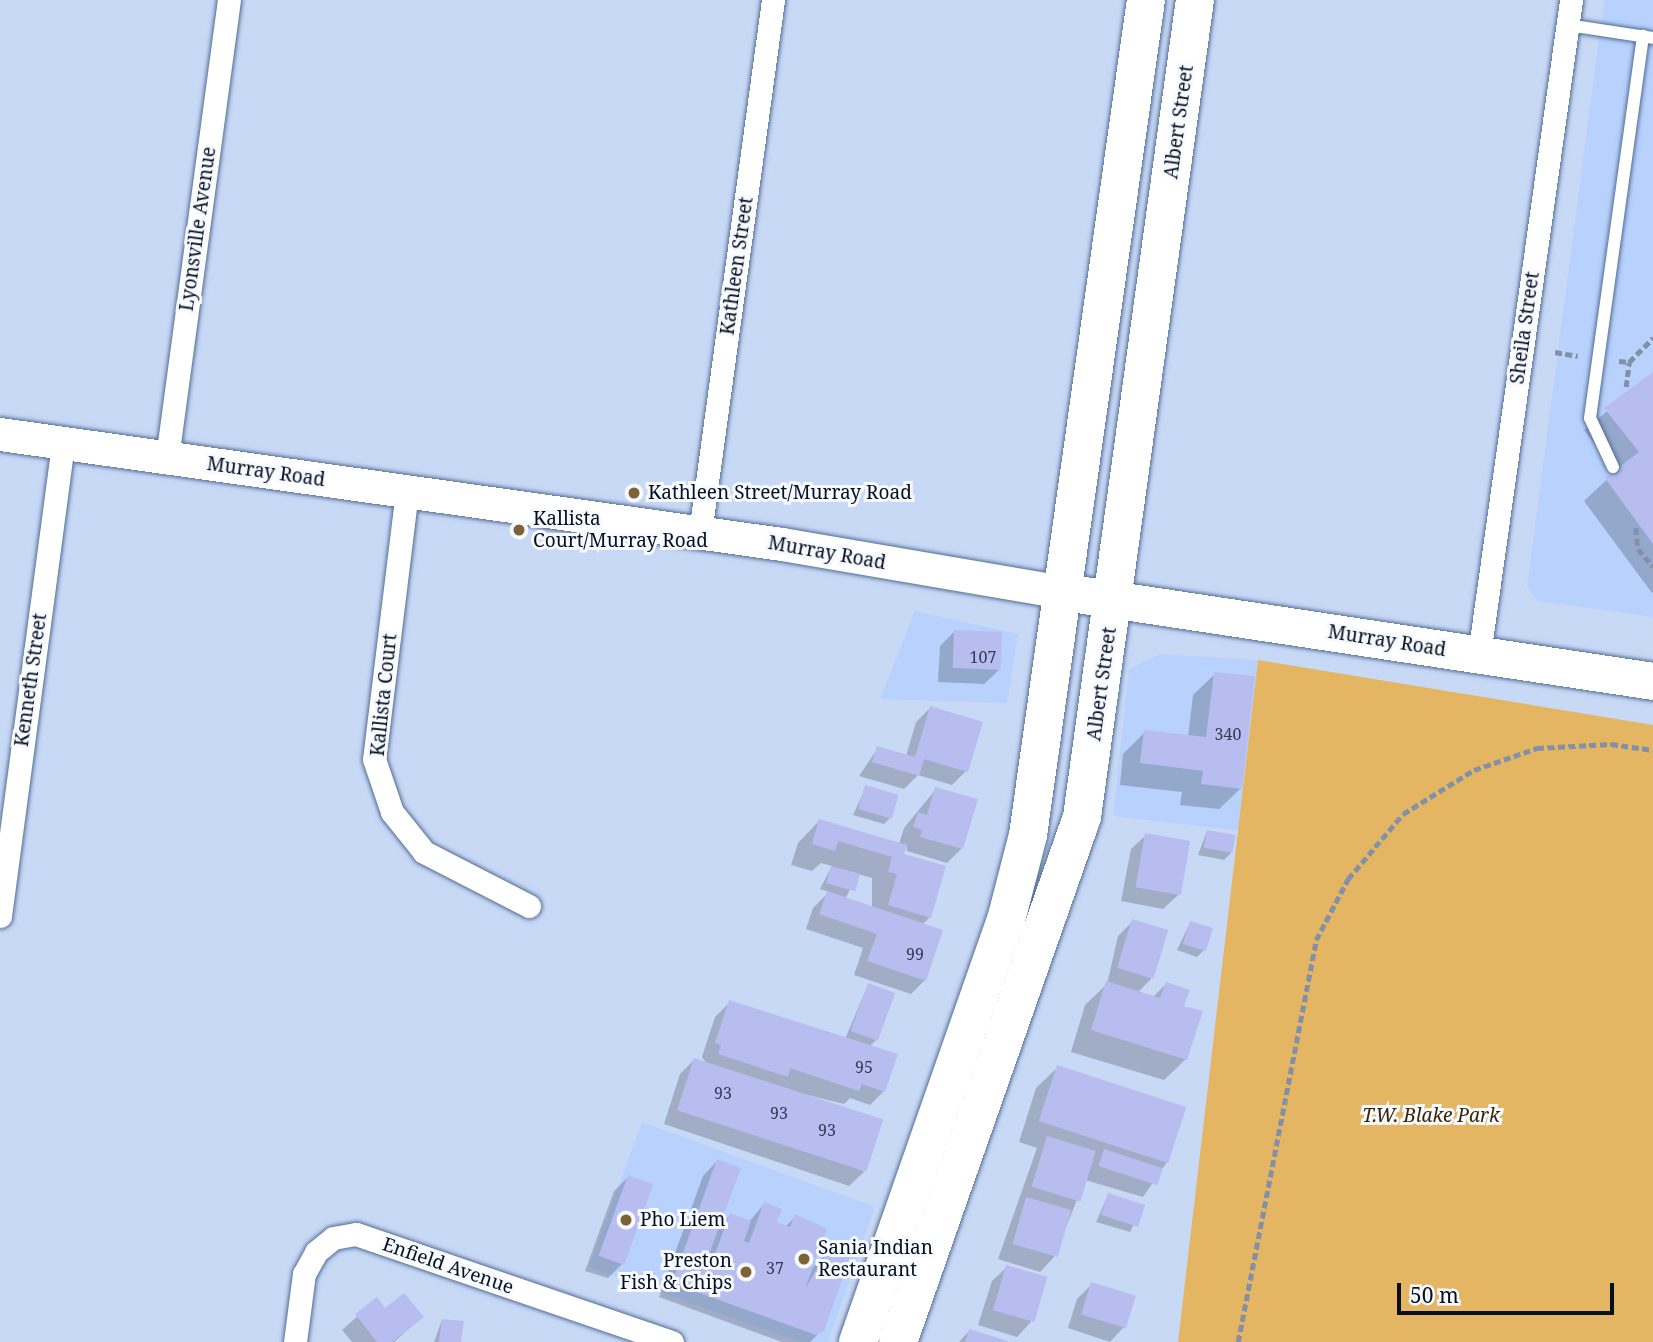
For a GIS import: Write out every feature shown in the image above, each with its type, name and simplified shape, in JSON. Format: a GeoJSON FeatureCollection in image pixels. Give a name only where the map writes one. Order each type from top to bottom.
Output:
{"type":"FeatureCollection","features":[{"type":"Feature","properties":{"kind":"highway"},"geometry":{"type":"LineString","coordinates":[[858,1342],[1006,920],[1028,835],[1146,0]]}},
{"type":"Feature","properties":{"kind":"highway","name":"Albert Street"},"geometry":{"type":"LineString","coordinates":[[898,1342],[1082,817],[1115,599],[1195,0]]}},
{"type":"Feature","properties":{"kind":"highway"},"geometry":{"type":"LineString","coordinates":[[1138,62],[1186,71]]}},
{"type":"Feature","properties":{"kind":"highway"},"geometry":{"type":"LineString","coordinates":[[1006,920],[1042,935]]}},
{"type":"Feature","properties":{"kind":"main road","name":"Murray Road"},"geometry":{"type":"LineString","coordinates":[[0,434],[700,533],[1064,592],[1653,681]]}},
{"type":"Feature","properties":{"kind":"street","name":"Lyonsville Avenue"},"geometry":{"type":"LineString","coordinates":[[167,458],[229,0]]}},
{"type":"Feature","properties":{"kind":"street","name":"Kathleen Street"},"geometry":{"type":"LineString","coordinates":[[700,533],[773,0]]}},
{"type":"Feature","properties":{"kind":"street","name":"Sheila Street"},"geometry":{"type":"LineString","coordinates":[[1479,655],[1571,0]]}},
{"type":"Feature","properties":{"kind":"street","name":"Kenneth Street"},"geometry":{"type":"LineString","coordinates":[[0,916],[63,443]]}},
{"type":"Feature","properties":{"kind":"street","name":"Kallista Court"},"geometry":{"type":"LineString","coordinates":[[407,491],[374,759],[392,812],[424,852],[529,906]]}},
{"type":"Feature","properties":{"kind":"street","name":"Enfield Avenue"},"geometry":{"type":"LineString","coordinates":[[295,1342],[304,1274],[316,1252],[333,1238],[356,1234],[672,1342]]}},
{"type":"Feature","properties":{"kind":"lane"},"geometry":{"type":"LineString","coordinates":[[1567,25],[1648,37],[1590,418],[1613,467]]}},
{"type":"Feature","properties":{"kind":"path"},"geometry":{"type":"LineString","coordinates":[[1626,387],[1629,362],[1653,338]]}},
{"type":"Feature","properties":{"kind":"path"},"geometry":{"type":"LineString","coordinates":[[1555,352],[1587,357]]}},
{"type":"Feature","properties":{"kind":"path"},"geometry":{"type":"LineString","coordinates":[[1607,359],[1629,362]]}},
{"type":"Feature","properties":{"kind":"path"},"geometry":{"type":"LineString","coordinates":[[1636,528],[1638,549],[1653,566]]}},
{"type":"Feature","properties":{"kind":"path"},"geometry":{"type":"LineString","coordinates":[[1238,1342],[1315,940],[1348,879],[1403,814],[1474,770],[1537,748],[1653,750]]}},
{"type":"Feature","properties":{"kind":"shaded area"},"geometry":{"type":"Polygon","coordinates":[[[1604,0],[1653,0],[1653,617],[1538,601],[1527,587],[1604,0]]]}},
{"type":"Feature","properties":{"kind":"shaded area"},"geometry":{"type":"Polygon","coordinates":[[[915,611],[1018,634],[1007,703],[880,699],[915,611]]]}},
{"type":"Feature","properties":{"kind":"shaded area"},"geometry":{"type":"Polygon","coordinates":[[[1160,654],[1258,660],[1242,831],[1113,816],[1129,669],[1160,654]]]}},
{"type":"Feature","properties":{"kind":"shaded area"},"geometry":{"type":"Polygon","coordinates":[[[642,1122],[875,1207],[828,1342],[800,1342],[589,1267],[642,1122]]]}},
{"type":"Feature","properties":{"kind":"green space","name":"T.W. Blake Park"},"geometry":{"type":"Polygon","coordinates":[[[1258,660],[1653,725],[1653,1342],[1178,1342],[1258,660]]]}},
{"type":"Feature","properties":{"kind":"building"},"geometry":{"type":"Polygon","coordinates":[[[1653,372],[1653,544],[1605,478],[1639,452],[1604,408],[1653,372]]]}},
{"type":"Feature","properties":{"kind":"building"},"geometry":{"type":"Polygon","coordinates":[[[954,630],[1002,632],[1001,670],[953,668],[954,630]]]}},
{"type":"Feature","properties":{"kind":"building"},"geometry":{"type":"Polygon","coordinates":[[[1214,672],[1255,676],[1242,789],[1201,784],[1203,771],[1140,763],[1144,730],[1206,737],[1214,672]]]}},
{"type":"Feature","properties":{"kind":"building"},"geometry":{"type":"Polygon","coordinates":[[[930,706],[983,722],[968,772],[924,759],[919,776],[872,762],[877,746],[915,757],[930,706]]]}},
{"type":"Feature","properties":{"kind":"building"},"geometry":{"type":"Polygon","coordinates":[[[865,785],[899,795],[892,819],[858,809],[865,785]]]}},
{"type":"Feature","properties":{"kind":"building"},"geometry":{"type":"Polygon","coordinates":[[[935,787],[978,799],[963,849],[920,837],[922,830],[913,827],[918,812],[927,815],[935,787]]]}},
{"type":"Feature","properties":{"kind":"building"},"geometry":{"type":"Polygon","coordinates":[[[819,819],[907,845],[904,854],[946,866],[931,918],[888,905],[897,874],[888,872],[892,857],[838,841],[835,851],[812,844],[819,819]]]}},
{"type":"Feature","properties":{"kind":"building"},"geometry":{"type":"Polygon","coordinates":[[[1207,830],[1236,835],[1232,853],[1204,848],[1207,830]]]}},
{"type":"Feature","properties":{"kind":"building"},"geometry":{"type":"Polygon","coordinates":[[[1145,833],[1190,841],[1181,895],[1135,887],[1145,833]]]}},
{"type":"Feature","properties":{"kind":"building"},"geometry":{"type":"Polygon","coordinates":[[[831,866],[860,874],[855,891],[826,883],[831,866]]]}},
{"type":"Feature","properties":{"kind":"building"},"geometry":{"type":"Polygon","coordinates":[[[827,891],[943,930],[926,981],[867,961],[877,934],[819,914],[827,891]]]}},
{"type":"Feature","properties":{"kind":"building"},"geometry":{"type":"Polygon","coordinates":[[[1132,919],[1168,930],[1153,979],[1117,968],[1132,919]]]}},
{"type":"Feature","properties":{"kind":"building"},"geometry":{"type":"Polygon","coordinates":[[[1190,921],[1213,928],[1206,951],[1183,944],[1190,921]]]}},
{"type":"Feature","properties":{"kind":"building"},"geometry":{"type":"Polygon","coordinates":[[[1106,981],[1160,998],[1166,982],[1190,990],[1184,1006],[1203,1011],[1187,1060],[1091,1030],[1106,981]]]}},
{"type":"Feature","properties":{"kind":"building"},"geometry":{"type":"Polygon","coordinates":[[[868,983],[895,993],[878,1041],[851,1031],[868,983]]]}},
{"type":"Feature","properties":{"kind":"building"},"geometry":{"type":"Polygon","coordinates":[[[729,1000],[898,1054],[885,1092],[862,1084],[859,1091],[790,1068],[788,1077],[718,1054],[721,1045],[715,1043],[729,1000]]]}},
{"type":"Feature","properties":{"kind":"building"},"geometry":{"type":"Polygon","coordinates":[[[694,1058],[883,1119],[866,1172],[677,1110],[694,1058]]]}},
{"type":"Feature","properties":{"kind":"building"},"geometry":{"type":"Polygon","coordinates":[[[1057,1065],[1186,1107],[1168,1163],[1039,1121],[1057,1065]]]}},
{"type":"Feature","properties":{"kind":"building"},"geometry":{"type":"Polygon","coordinates":[[[1047,1136],[1096,1151],[1080,1202],[1032,1187],[1047,1136]]]}},
{"type":"Feature","properties":{"kind":"building"},"geometry":{"type":"Polygon","coordinates":[[[1104,1149],[1163,1168],[1157,1185],[1098,1166],[1104,1149]]]}},
{"type":"Feature","properties":{"kind":"building"},"geometry":{"type":"Polygon","coordinates":[[[717,1159],[741,1168],[708,1257],[713,1259],[730,1213],[751,1221],[744,1241],[749,1243],[764,1202],[782,1209],[777,1222],[790,1227],[795,1214],[827,1229],[805,1289],[830,1247],[851,1254],[824,1331],[816,1335],[672,1283],[717,1159]]]}},
{"type":"Feature","properties":{"kind":"building","name":"Pho Liem"},"geometry":{"type":"Polygon","coordinates":[[[628,1175],[653,1184],[624,1265],[599,1256],[628,1175]]]}},
{"type":"Feature","properties":{"kind":"building"},"geometry":{"type":"Polygon","coordinates":[[[1108,1193],[1145,1205],[1138,1227],[1101,1215],[1108,1193]]]}},
{"type":"Feature","properties":{"kind":"building"},"geometry":{"type":"Polygon","coordinates":[[[1026,1197],[1071,1210],[1058,1257],[1012,1244],[1026,1197]]]}},
{"type":"Feature","properties":{"kind":"building"},"geometry":{"type":"Polygon","coordinates":[[[1006,1265],[1047,1277],[1034,1322],[993,1310],[1006,1265]]]}},
{"type":"Feature","properties":{"kind":"building"},"geometry":{"type":"Polygon","coordinates":[[[1091,1282],[1136,1296],[1126,1328],[1081,1315],[1091,1282]]]}},
{"type":"Feature","properties":{"kind":"building"},"geometry":{"type":"Polygon","coordinates":[[[404,1293],[424,1317],[392,1342],[377,1342],[355,1314],[377,1297],[385,1308],[404,1293]]]}},
{"type":"Feature","properties":{"kind":"building"},"geometry":{"type":"Polygon","coordinates":[[[442,1319],[464,1321],[461,1342],[439,1342],[442,1319]]]}},
{"type":"Feature","properties":{"kind":"building"},"geometry":{"type":"Polygon","coordinates":[[[969,1329],[1008,1341],[1008,1342],[965,1342],[969,1329]]]}},
{"type":"Feature","properties":{"kind":"place","name":"Kathleen Street/Murray Road"},"geometry":{"type":"Point","coordinates":[634,493]}},
{"type":"Feature","properties":{"kind":"place","name":"Kallista Court/Murray Road"},"geometry":{"type":"Point","coordinates":[519,530]}},
{"type":"Feature","properties":{"kind":"place","name":"Pho Liem"},"geometry":{"type":"Point","coordinates":[626,1220]}},
{"type":"Feature","properties":{"kind":"place","name":"Sania Indian Restaurant"},"geometry":{"type":"Point","coordinates":[804,1259]}},
{"type":"Feature","properties":{"kind":"place","name":"Preston Fish & Chips"},"geometry":{"type":"Point","coordinates":[746,1272]}}]}
